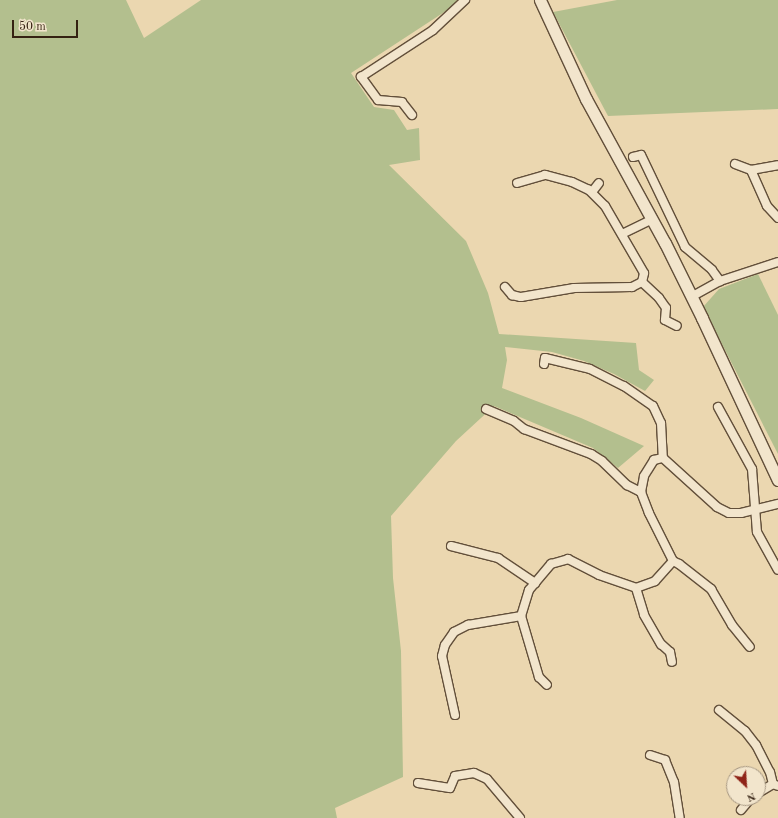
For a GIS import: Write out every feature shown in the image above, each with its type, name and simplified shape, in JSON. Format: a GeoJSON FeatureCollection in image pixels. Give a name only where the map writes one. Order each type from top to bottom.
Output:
{"type":"FeatureCollection","features":[{"type":"Feature","properties":{"kind":"street"},"geometry":{"type":"LineString","coordinates":[[412,116],[402,102],[378,100],[361,77],[433,30],[465,0]]}},
{"type":"Feature","properties":{"kind":"street"},"geometry":{"type":"LineString","coordinates":[[540,0],[586,99],[691,297],[778,480]]}},
{"type":"Feature","properties":{"kind":"street"},"geometry":{"type":"LineString","coordinates":[[632,157],[641,155],[685,247],[712,270],[720,281]]}},
{"type":"Feature","properties":{"kind":"street"},"geometry":{"type":"LineString","coordinates":[[735,164],[751,170],[778,165]]}},
{"type":"Feature","properties":{"kind":"street"},"geometry":{"type":"LineString","coordinates":[[751,170],[767,206],[778,218]]}},
{"type":"Feature","properties":{"kind":"street"},"geometry":{"type":"LineString","coordinates":[[517,183],[544,176],[572,182],[592,192],[605,206],[644,273],[642,282]]}},
{"type":"Feature","properties":{"kind":"street"},"geometry":{"type":"LineString","coordinates":[[592,192],[599,183]]}},
{"type":"Feature","properties":{"kind":"street"},"geometry":{"type":"LineString","coordinates":[[622,234],[651,220]]}},
{"type":"Feature","properties":{"kind":"street"},"geometry":{"type":"LineString","coordinates":[[691,297],[720,281],[778,262]]}},
{"type":"Feature","properties":{"kind":"street"},"geometry":{"type":"LineString","coordinates":[[504,287],[512,295],[520,297],[559,289],[632,287],[642,282]]}},
{"type":"Feature","properties":{"kind":"street"},"geometry":{"type":"LineString","coordinates":[[642,282],[659,298],[666,308],[665,320],[678,326]]}},
{"type":"Feature","properties":{"kind":"street"},"geometry":{"type":"LineString","coordinates":[[544,364],[545,358],[590,369],[624,386],[653,406],[661,423],[663,458],[717,507],[729,513],[741,514],[757,508],[778,504]]}},
{"type":"Feature","properties":{"kind":"street"},"geometry":{"type":"LineString","coordinates":[[718,407],[752,469],[759,540],[778,570]]}},
{"type":"Feature","properties":{"kind":"street"},"geometry":{"type":"LineString","coordinates":[[486,409],[514,421],[524,429],[591,454],[602,461],[627,485],[642,492]]}},
{"type":"Feature","properties":{"kind":"street"},"geometry":{"type":"LineString","coordinates":[[663,458],[654,460],[644,476],[642,492],[649,513],[673,561],[690,571],[711,589],[732,625],[750,647]]}},
{"type":"Feature","properties":{"kind":"street"},"geometry":{"type":"LineString","coordinates":[[451,546],[498,558],[536,583]]}},
{"type":"Feature","properties":{"kind":"street"},"geometry":{"type":"LineString","coordinates":[[547,685],[539,677],[521,616],[529,590],[551,564],[568,559],[599,575],[636,588],[655,581],[673,561]]}},
{"type":"Feature","properties":{"kind":"street"},"geometry":{"type":"LineString","coordinates":[[636,588],[644,616],[661,644],[670,652],[672,662]]}},
{"type":"Feature","properties":{"kind":"street"},"geometry":{"type":"LineString","coordinates":[[455,715],[444,671],[442,656],[445,645],[454,632],[468,625],[521,616]]}},
{"type":"Feature","properties":{"kind":"street"},"geometry":{"type":"LineString","coordinates":[[720,710],[745,731],[756,745],[775,785]]}},
{"type":"Feature","properties":{"kind":"street"},"geometry":{"type":"LineString","coordinates":[[650,755],[665,760],[674,782],[680,818]]}},
{"type":"Feature","properties":{"kind":"street"},"geometry":{"type":"LineString","coordinates":[[418,783],[450,788],[455,776],[474,773],[486,779],[520,818]]}},
{"type":"Feature","properties":{"kind":"street"},"geometry":{"type":"LineString","coordinates":[[741,810],[744,806]]}},
{"type":"Feature","properties":{"kind":"green space"},"geometry":{"type":"Polygon","coordinates":[[[0,0],[126,0],[144,38],[201,0],[457,0],[452,7],[351,73],[374,107],[394,110],[407,130],[419,128],[420,160],[389,165],[466,241],[488,293],[499,334],[636,343],[639,370],[654,380],[645,391],[614,374],[584,361],[552,352],[505,347],[507,360],[502,388],[581,418],[644,446],[618,468],[593,448],[494,406],[456,441],[391,516],[393,578],[401,651],[403,777],[335,808],[337,818],[0,818],[0,0]]]}},
{"type":"Feature","properties":{"kind":"green space"},"geometry":{"type":"Polygon","coordinates":[[[617,0],[778,0],[778,109],[608,116],[553,12],[617,0]]]}},
{"type":"Feature","properties":{"kind":"green space"},"geometry":{"type":"Polygon","coordinates":[[[758,274],[778,315],[778,454],[703,307],[719,289],[758,274]]]}}]}
